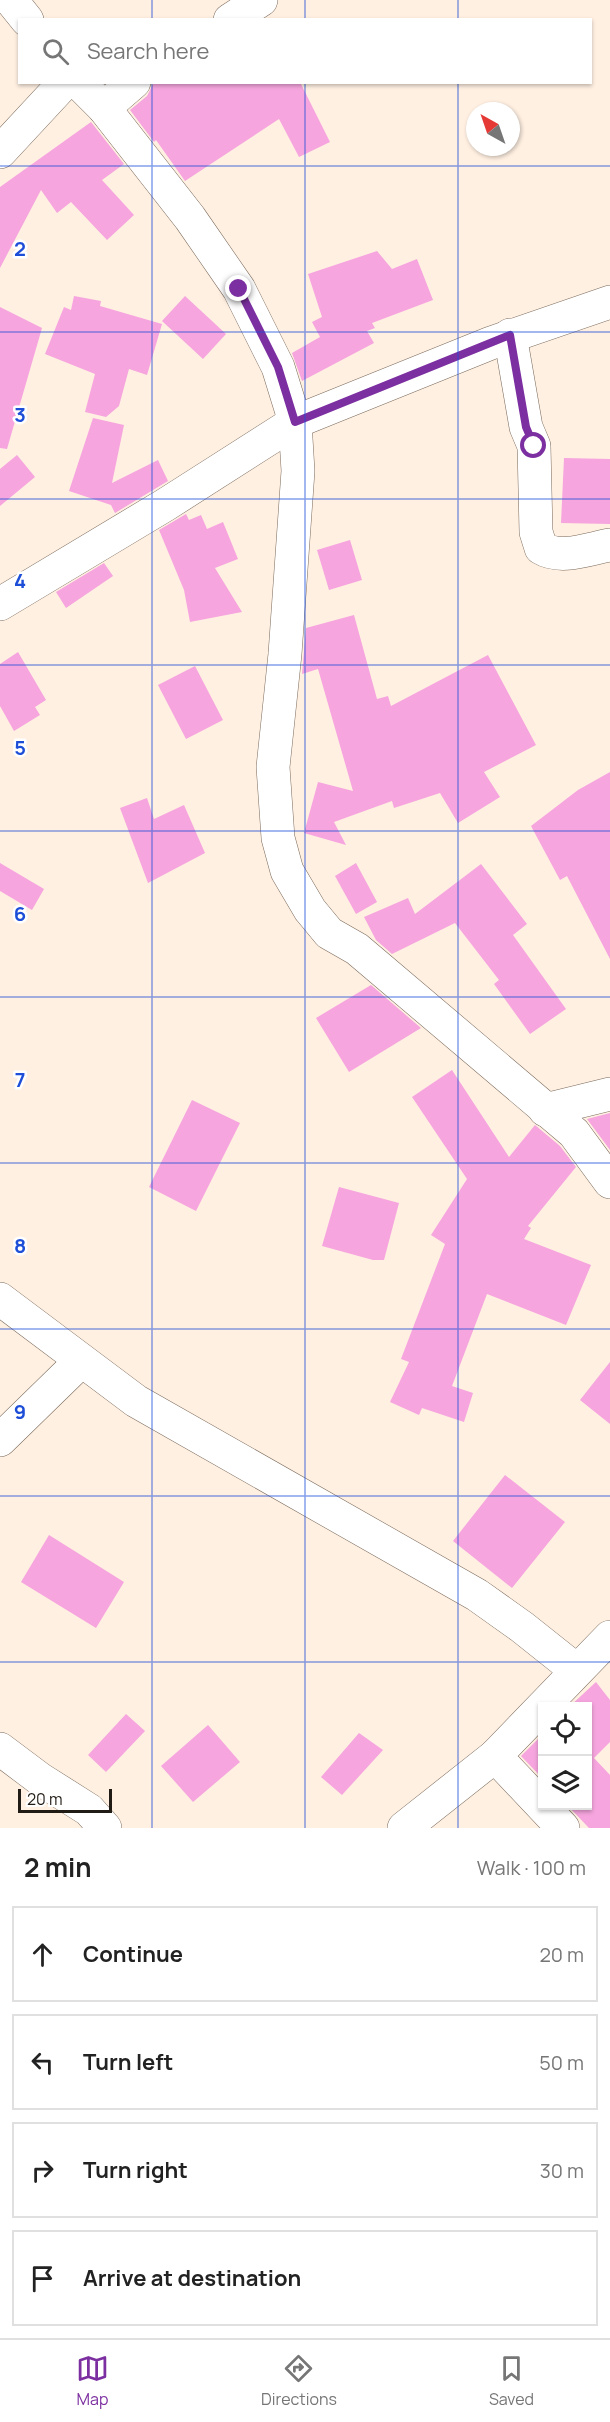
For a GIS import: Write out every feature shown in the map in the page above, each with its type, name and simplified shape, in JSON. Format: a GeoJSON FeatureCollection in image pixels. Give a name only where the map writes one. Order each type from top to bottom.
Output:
{"type":"FeatureCollection","features":[{"type":"Feature","properties":{"kind":"street"},"geometry":{"type":"LineString","coordinates":[[10,0],[25,18]]}},
{"type":"Feature","properties":{"kind":"street"},"geometry":{"type":"LineString","coordinates":[[233,18],[261,0]]}},
{"type":"Feature","properties":{"kind":"street"},"geometry":{"type":"LineString","coordinates":[[0,152],[64,84]]}},
{"type":"Feature","properties":{"kind":"street"},"geometry":{"type":"LineString","coordinates":[[80,84],[104,108],[190,218],[239,289],[278,367],[295,422],[297,492],[285,654],[273,767],[278,838],[287,871],[310,910],[328,933],[357,949],[574,1133],[610,1182]]}},
{"type":"Feature","properties":{"kind":"street"},"geometry":{"type":"LineString","coordinates":[[104,108],[132,84]]}},
{"type":"Feature","properties":{"kind":"street"},"geometry":{"type":"LineString","coordinates":[[0,604],[145,517],[295,422],[510,335],[610,302]]}},
{"type":"Feature","properties":{"kind":"street"},"geometry":{"type":"LineString","coordinates":[[510,335],[526,427],[534,446],[536,532],[541,548],[551,554],[565,554],[610,545]]}},
{"type":"Feature","properties":{"kind":"street"},"geometry":{"type":"LineString","coordinates":[[545,1110],[610,1094]]}},
{"type":"Feature","properties":{"kind":"street"},"geometry":{"type":"LineString","coordinates":[[0,1299],[136,1401],[477,1595],[576,1670]]}},
{"type":"Feature","properties":{"kind":"street"},"geometry":{"type":"LineString","coordinates":[[0,1440],[81,1361]]}},
{"type":"Feature","properties":{"kind":"street"},"geometry":{"type":"LineString","coordinates":[[404,1828],[495,1756],[610,1637]]}},
{"type":"Feature","properties":{"kind":"street"},"geometry":{"type":"LineString","coordinates":[[0,1749],[40,1779],[89,1810],[105,1828]]}},
{"type":"Feature","properties":{"kind":"street"},"geometry":{"type":"LineString","coordinates":[[495,1756],[563,1828]]}},
{"type":"Feature","properties":{"kind":"street"},"geometry":{"type":"LineString","coordinates":[[530,1794],[544,1828]]}},
{"type":"Feature","properties":{"kind":"building"},"geometry":{"type":"Polygon","coordinates":[[[153,84],[301,84],[330,142],[299,157],[279,119],[185,181],[156,140],[154,142],[130,110],[147,96],[153,84]]]}},
{"type":"Feature","properties":{"kind":"building"},"geometry":{"type":"Polygon","coordinates":[[[91,122],[124,164],[102,180],[134,215],[107,240],[71,202],[57,213],[41,190],[0,268],[0,187],[91,122]]]}},
{"type":"Feature","properties":{"kind":"building"},"geometry":{"type":"Polygon","coordinates":[[[377,251],[392,269],[417,259],[433,300],[372,323],[375,328],[367,331],[374,343],[302,381],[292,353],[320,337],[312,322],[322,317],[308,274],[377,251]]]}},
{"type":"Feature","properties":{"kind":"building"},"geometry":{"type":"Polygon","coordinates":[[[74,296],[101,301],[100,306],[162,324],[147,375],[129,369],[119,406],[106,417],[85,412],[95,374],[45,354],[64,307],[71,310],[74,296]]]}},
{"type":"Feature","properties":{"kind":"building"},"geometry":{"type":"Polygon","coordinates":[[[185,296],[226,334],[203,359],[162,321],[185,296]]]}},
{"type":"Feature","properties":{"kind":"building"},"geometry":{"type":"Polygon","coordinates":[[[0,307],[42,328],[7,449],[0,448],[0,307]]]}},
{"type":"Feature","properties":{"kind":"building"},"geometry":{"type":"Polygon","coordinates":[[[93,418],[124,425],[112,483],[158,460],[168,481],[115,513],[111,505],[69,491],[93,418]]]}},
{"type":"Feature","properties":{"kind":"building"},"geometry":{"type":"Polygon","coordinates":[[[17,455],[35,477],[0,506],[0,469],[17,455]]]}},
{"type":"Feature","properties":{"kind":"building"},"geometry":{"type":"Polygon","coordinates":[[[564,458],[610,459],[610,524],[561,523],[564,458]]]}},
{"type":"Feature","properties":{"kind":"building"},"geometry":{"type":"Polygon","coordinates":[[[186,514],[189,520],[201,515],[207,529],[223,522],[238,559],[215,568],[242,612],[190,622],[184,590],[159,530],[186,514]]]}},
{"type":"Feature","properties":{"kind":"building"},"geometry":{"type":"Polygon","coordinates":[[[350,540],[362,580],[329,590],[317,550],[350,540]]]}},
{"type":"Feature","properties":{"kind":"building"},"geometry":{"type":"Polygon","coordinates":[[[104,563],[113,576],[66,608],[56,592],[104,563]]]}},
{"type":"Feature","properties":{"kind":"building"},"geometry":{"type":"Polygon","coordinates":[[[354,615],[377,699],[388,696],[391,706],[488,655],[536,745],[484,772],[500,797],[458,823],[440,793],[394,808],[392,801],[334,822],[346,845],[304,833],[318,782],[353,791],[318,669],[302,674],[306,628],[354,615]]]}},
{"type":"Feature","properties":{"kind":"building"},"geometry":{"type":"Polygon","coordinates":[[[18,652],[46,700],[35,707],[40,715],[14,731],[0,706],[0,664],[18,652]]]}},
{"type":"Feature","properties":{"kind":"building"},"geometry":{"type":"Polygon","coordinates":[[[195,666],[223,720],[186,739],[158,685],[195,666]]]}},
{"type":"Feature","properties":{"kind":"building"},"geometry":{"type":"Polygon","coordinates":[[[610,772],[610,959],[567,876],[560,880],[531,826],[578,790],[610,772]]]}},
{"type":"Feature","properties":{"kind":"building"},"geometry":{"type":"Polygon","coordinates":[[[147,798],[154,819],[184,805],[205,853],[148,883],[120,808],[147,798]]]}},
{"type":"Feature","properties":{"kind":"building"},"geometry":{"type":"Polygon","coordinates":[[[0,863],[44,889],[32,910],[0,891],[0,863]]]}},
{"type":"Feature","properties":{"kind":"building"},"geometry":{"type":"Polygon","coordinates":[[[356,863],[377,902],[356,914],[335,876],[356,863]]]}},
{"type":"Feature","properties":{"kind":"building"},"geometry":{"type":"Polygon","coordinates":[[[481,864],[527,924],[513,935],[566,1009],[530,1034],[494,984],[499,980],[455,923],[392,954],[376,940],[364,917],[408,898],[415,914],[481,864]]]}},
{"type":"Feature","properties":{"kind":"building"},"geometry":{"type":"Polygon","coordinates":[[[371,985],[421,1028],[349,1072],[316,1018],[371,985]]]}},
{"type":"Feature","properties":{"kind":"building"},"geometry":{"type":"Polygon","coordinates":[[[452,1070],[509,1157],[535,1125],[560,1146],[576,1167],[528,1226],[531,1228],[524,1239],[591,1265],[566,1325],[487,1294],[452,1386],[473,1393],[464,1422],[422,1408],[419,1415],[390,1402],[409,1362],[401,1359],[445,1244],[431,1235],[467,1179],[412,1097],[452,1070]]]}},
{"type":"Feature","properties":{"kind":"building"},"geometry":{"type":"Polygon","coordinates":[[[192,1100],[240,1123],[196,1211],[149,1187],[192,1100]]]}},
{"type":"Feature","properties":{"kind":"building"},"geometry":{"type":"Polygon","coordinates":[[[610,1113],[610,1150],[587,1119],[610,1113]]]}},
{"type":"Feature","properties":{"kind":"building"},"geometry":{"type":"Polygon","coordinates":[[[339,1187],[399,1203],[384,1260],[373,1260],[322,1246],[339,1187]]]}},
{"type":"Feature","properties":{"kind":"building"},"geometry":{"type":"Polygon","coordinates":[[[610,1362],[610,1424],[580,1400],[610,1362]]]}},
{"type":"Feature","properties":{"kind":"building"},"geometry":{"type":"Polygon","coordinates":[[[505,1475],[565,1522],[512,1588],[453,1541],[505,1475]]]}},
{"type":"Feature","properties":{"kind":"building"},"geometry":{"type":"Polygon","coordinates":[[[49,1535],[124,1582],[96,1628],[21,1582],[49,1535]]]}},
{"type":"Feature","properties":{"kind":"building"},"geometry":{"type":"Polygon","coordinates":[[[596,1682],[610,1700],[610,1742],[594,1758],[610,1775],[610,1828],[589,1828],[572,1810],[592,1810],[592,1702],[574,1702],[596,1682]]]}},
{"type":"Feature","properties":{"kind":"building"},"geometry":{"type":"Polygon","coordinates":[[[126,1714],[145,1731],[106,1772],[88,1755],[126,1714]]]}},
{"type":"Feature","properties":{"kind":"building"},"geometry":{"type":"Polygon","coordinates":[[[208,1725],[240,1762],[193,1802],[161,1766],[208,1725]]]}},
{"type":"Feature","properties":{"kind":"building"},"geometry":{"type":"Polygon","coordinates":[[[359,1733],[383,1750],[342,1795],[321,1777],[359,1733]]]}},
{"type":"Feature","properties":{"kind":"building"},"geometry":{"type":"Polygon","coordinates":[[[538,1739],[538,1774],[521,1756],[538,1739]]]}},
{"type":"Feature","properties":{"kind":"route"},"geometry":{"type":"LineString","coordinates":[[239,289],[278,367],[295,422],[510,335],[526,427],[534,446]]}}]}
